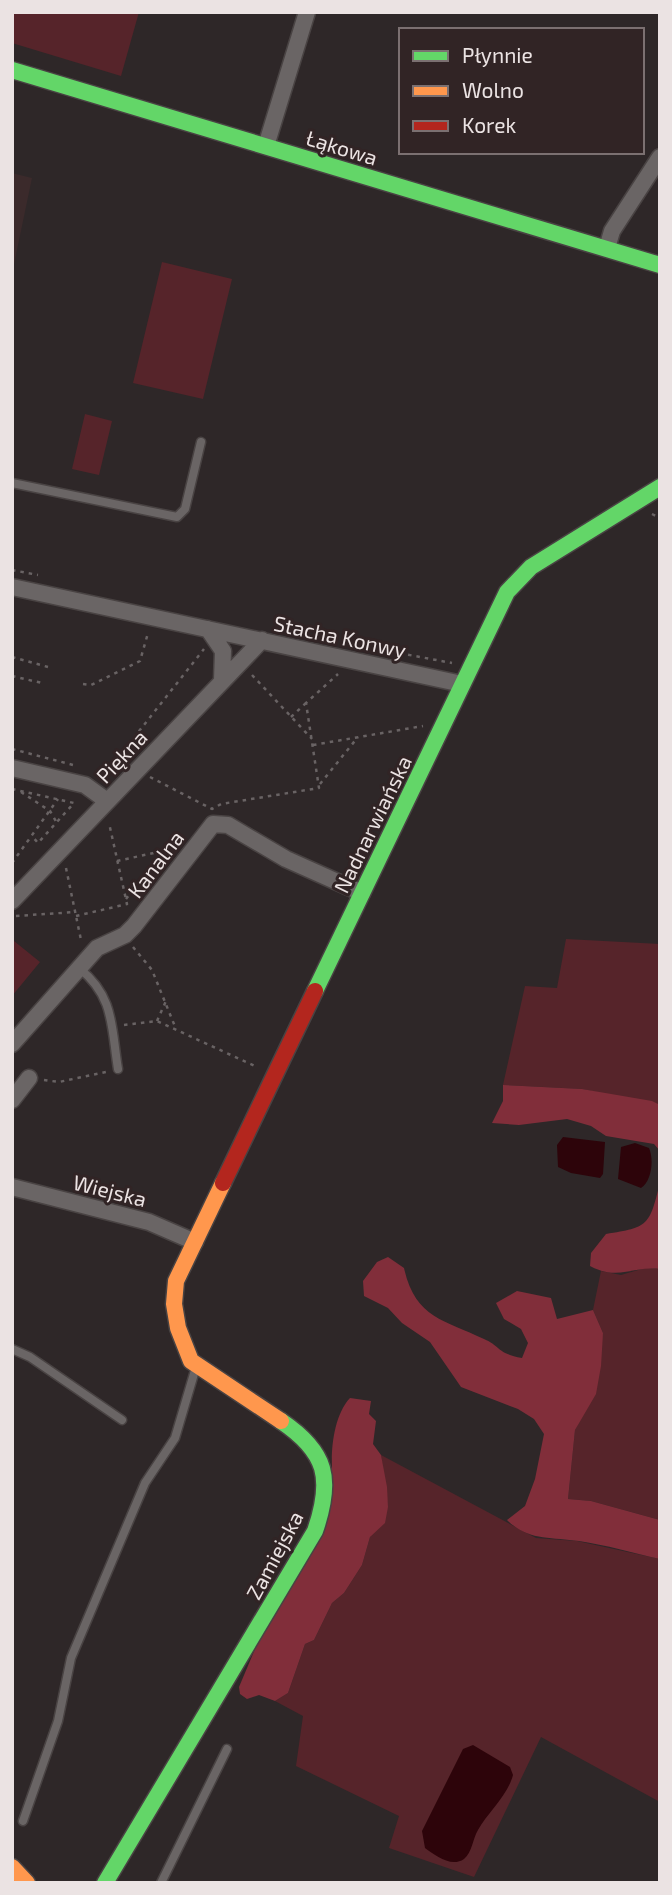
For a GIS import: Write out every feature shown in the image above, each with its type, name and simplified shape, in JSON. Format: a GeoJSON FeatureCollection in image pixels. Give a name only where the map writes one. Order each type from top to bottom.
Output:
{"type":"FeatureCollection","features":[{"type":"Feature","properties":{"kind":"street"},"geometry":{"type":"LineString","coordinates":[[266,146],[307,12]]}},
{"type":"Feature","properties":{"kind":"street","name":"Łąkowa"},"geometry":{"type":"LineString","coordinates":[[12,71],[660,265]]}},
{"type":"Feature","properties":{"kind":"street"},"geometry":{"type":"LineString","coordinates":[[607,248],[612,231],[660,158]]}},
{"type":"Feature","properties":{"kind":"street","name":"Nadnarwiańska"},"geometry":{"type":"LineString","coordinates":[[195,1242],[508,592],[521,575],[660,487]]}},
{"type":"Feature","properties":{"kind":"street","name":"Stacha Konwy"},"geometry":{"type":"LineString","coordinates":[[12,587],[463,684]]}},
{"type":"Feature","properties":{"kind":"street"},"geometry":{"type":"LineString","coordinates":[[210,631],[223,651],[222,680]]}},
{"type":"Feature","properties":{"kind":"street","name":"Piękna"},"geometry":{"type":"LineString","coordinates":[[13,908],[107,802],[261,640]]}},
{"type":"Feature","properties":{"kind":"street"},"geometry":{"type":"LineString","coordinates":[[12,768],[88,779],[107,802]]}},
{"type":"Feature","properties":{"kind":"street","name":"Kanalna"},"geometry":{"type":"LineString","coordinates":[[12,1044],[101,945],[130,930],[213,824],[228,825],[286,859],[362,893]]}},
{"type":"Feature","properties":{"kind":"street"},"geometry":{"type":"LineString","coordinates":[[12,1100],[29,1078]]}},
{"type":"Feature","properties":{"kind":"street","name":"Wiejska"},"geometry":{"type":"LineString","coordinates":[[12,1187],[149,1222],[195,1242]]}},
{"type":"Feature","properties":{"kind":"street","name":"Zamiejska"},"geometry":{"type":"LineString","coordinates":[[104,1881],[298,1563],[315,1532],[323,1504],[323,1463],[313,1446],[196,1367],[181,1339],[174,1292],[195,1242]]}},
{"type":"Feature","properties":{"kind":"street"},"geometry":{"type":"LineString","coordinates":[[12,1867],[27,1883]]}},
{"type":"Feature","properties":{"kind":"lane"},"geometry":{"type":"LineString","coordinates":[[12,484],[177,517],[186,509],[201,442]]}},
{"type":"Feature","properties":{"kind":"lane"},"geometry":{"type":"LineString","coordinates":[[79,968],[102,989],[111,1028],[115,1069]]}},
{"type":"Feature","properties":{"kind":"lane"},"geometry":{"type":"LineString","coordinates":[[12,1349],[30,1357],[122,1420]]}},
{"type":"Feature","properties":{"kind":"lane"},"geometry":{"type":"LineString","coordinates":[[23,1821],[58,1721],[71,1658],[145,1483],[176,1437],[196,1367]]}},
{"type":"Feature","properties":{"kind":"lane"},"geometry":{"type":"LineString","coordinates":[[161,1883],[227,1749]]}},
{"type":"Feature","properties":{"kind":"path"},"geometry":{"type":"LineString","coordinates":[[32,836],[38,843],[74,803],[88,779],[103,778],[138,736],[210,631]]}},
{"type":"Feature","properties":{"kind":"path"},"geometry":{"type":"LineString","coordinates":[[83,684],[90,685],[140,662],[148,633]]}},
{"type":"Feature","properties":{"kind":"path"},"geometry":{"type":"LineString","coordinates":[[12,657],[48,667]]}},
{"type":"Feature","properties":{"kind":"path"},"geometry":{"type":"LineString","coordinates":[[247,670],[313,743]]}},
{"type":"Feature","properties":{"kind":"path"},"geometry":{"type":"LineString","coordinates":[[331,673],[350,677]]}},
{"type":"Feature","properties":{"kind":"path"},"geometry":{"type":"LineString","coordinates":[[291,717],[338,674]]}},
{"type":"Feature","properties":{"kind":"path"},"geometry":{"type":"LineString","coordinates":[[12,677],[42,683]]}},
{"type":"Feature","properties":{"kind":"path"},"geometry":{"type":"LineString","coordinates":[[306,703],[319,785]]}},
{"type":"Feature","properties":{"kind":"path"},"geometry":{"type":"LineString","coordinates":[[313,743],[423,726]]}},
{"type":"Feature","properties":{"kind":"path"},"geometry":{"type":"LineString","coordinates":[[205,819],[212,810],[222,804],[319,788],[358,737]]}},
{"type":"Feature","properties":{"kind":"path"},"geometry":{"type":"LineString","coordinates":[[12,749],[66,761],[88,779]]}},
{"type":"Feature","properties":{"kind":"path"},"geometry":{"type":"LineString","coordinates":[[148,776],[212,810]]}},
{"type":"Feature","properties":{"kind":"path"},"geometry":{"type":"LineString","coordinates":[[12,789],[74,803]]}},
{"type":"Feature","properties":{"kind":"path"},"geometry":{"type":"LineString","coordinates":[[18,790],[50,811],[57,824]]}},
{"type":"Feature","properties":{"kind":"path"},"geometry":{"type":"LineString","coordinates":[[12,863],[58,799]]}},
{"type":"Feature","properties":{"kind":"path"},"geometry":{"type":"LineString","coordinates":[[13,908],[76,914],[127,904],[108,817],[101,824]]}},
{"type":"Feature","properties":{"kind":"path"},"geometry":{"type":"LineString","coordinates":[[117,861],[173,849]]}},
{"type":"Feature","properties":{"kind":"path"},"geometry":{"type":"LineString","coordinates":[[126,899],[161,852]]}},
{"type":"Feature","properties":{"kind":"path"},"geometry":{"type":"LineString","coordinates":[[65,862],[80,937],[92,954]]}},
{"type":"Feature","properties":{"kind":"path"},"geometry":{"type":"LineString","coordinates":[[130,930],[134,950],[152,970],[176,1030]]}},
{"type":"Feature","properties":{"kind":"path"},"geometry":{"type":"LineString","coordinates":[[157,1021],[166,1001]]}},
{"type":"Feature","properties":{"kind":"path"},"geometry":{"type":"LineString","coordinates":[[111,1028],[157,1021],[257,1067]]}},
{"type":"Feature","properties":{"kind":"path"},"geometry":{"type":"LineString","coordinates":[[29,1078],[65,1081],[115,1069]]}},
{"type":"Feature","properties":{"kind":"shaded area"},"geometry":{"type":"Polygon","coordinates":[[[12,12],[139,12],[121,76],[12,43],[12,12]]]}},
{"type":"Feature","properties":{"kind":"shaded area"},"geometry":{"type":"Polygon","coordinates":[[[12,173],[32,178],[12,274],[12,173]]]}},
{"type":"Feature","properties":{"kind":"shaded area"},"geometry":{"type":"Polygon","coordinates":[[[162,262],[232,279],[203,399],[133,383],[162,262]]]}},
{"type":"Feature","properties":{"kind":"shaded area"},"geometry":{"type":"Polygon","coordinates":[[[85,414],[112,421],[99,475],[72,469],[85,414]]]}},
{"type":"Feature","properties":{"kind":"shaded area"},"geometry":{"type":"Polygon","coordinates":[[[566,939],[660,944],[660,1105],[582,1089],[503,1085],[525,986],[557,988],[566,939]]]}},
{"type":"Feature","properties":{"kind":"shaded area"},"geometry":{"type":"Polygon","coordinates":[[[14,941],[40,962],[12,996],[12,944],[14,941]]]}},
{"type":"Feature","properties":{"kind":"shaded area"},"geometry":{"type":"Polygon","coordinates":[[[503,1085],[582,1089],[652,1101],[660,1105],[660,1151],[654,1144],[606,1136],[591,1126],[567,1119],[519,1125],[492,1123],[503,1101],[503,1085]]]}},
{"type":"Feature","properties":{"kind":"shaded area"},"geometry":{"type":"Polygon","coordinates":[[[563,1137],[605,1142],[603,1174],[600,1178],[571,1173],[558,1167],[557,1145],[563,1137]]]}},
{"type":"Feature","properties":{"kind":"shaded area"},"geometry":{"type":"Polygon","coordinates":[[[635,1143],[649,1148],[651,1158],[650,1175],[641,1188],[618,1179],[621,1147],[635,1143]]]}},
{"type":"Feature","properties":{"kind":"shaded area"},"geometry":{"type":"Polygon","coordinates":[[[660,1183],[660,1269],[617,1273],[590,1266],[591,1253],[606,1234],[631,1229],[645,1222],[653,1208],[660,1183]]]}},
{"type":"Feature","properties":{"kind":"shaded area"},"geometry":{"type":"Polygon","coordinates":[[[388,1257],[404,1268],[416,1298],[433,1315],[514,1356],[522,1358],[528,1343],[521,1329],[504,1319],[496,1303],[517,1291],[551,1298],[557,1319],[593,1310],[603,1333],[601,1366],[596,1394],[575,1430],[568,1499],[591,1501],[660,1520],[660,1559],[589,1543],[532,1535],[507,1520],[525,1506],[535,1479],[544,1434],[534,1419],[518,1409],[461,1387],[430,1342],[402,1323],[388,1308],[364,1296],[363,1281],[377,1262],[388,1257]]]}},
{"type":"Feature","properties":{"kind":"shaded area"},"geometry":{"type":"Polygon","coordinates":[[[645,1268],[660,1269],[660,1520],[591,1501],[568,1499],[575,1430],[583,1414],[603,1333],[593,1310],[601,1271],[621,1275],[645,1268]]]}},
{"type":"Feature","properties":{"kind":"shaded area"},"geometry":{"type":"Polygon","coordinates":[[[350,1398],[371,1401],[369,1414],[376,1421],[373,1444],[381,1455],[387,1487],[388,1507],[385,1523],[370,1537],[362,1565],[344,1593],[332,1603],[314,1640],[305,1644],[288,1693],[275,1701],[259,1695],[247,1699],[240,1694],[239,1687],[332,1467],[335,1430],[341,1412],[350,1398]]]}},
{"type":"Feature","properties":{"kind":"shaded area"},"geometry":{"type":"Polygon","coordinates":[[[381,1455],[536,1538],[577,1541],[660,1559],[660,1802],[541,1737],[474,1877],[389,1848],[399,1816],[296,1766],[303,1716],[275,1701],[288,1693],[305,1644],[314,1640],[332,1603],[344,1593],[362,1565],[370,1537],[388,1507],[381,1455]]]}},
{"type":"Feature","properties":{"kind":"shaded area"},"geometry":{"type":"Polygon","coordinates":[[[473,1745],[510,1767],[513,1775],[507,1790],[478,1830],[467,1856],[454,1862],[438,1857],[425,1848],[422,1831],[463,1749],[473,1745]]]}},
{"type":"Feature","properties":{"kind":"traffic: fast"},"geometry":{"type":"LineString","coordinates":[[12,70],[660,265]]}},
{"type":"Feature","properties":{"kind":"traffic: fast"},"geometry":{"type":"LineString","coordinates":[[315,991],[507,592],[531,567],[660,487]]}},
{"type":"Feature","properties":{"kind":"traffic: fast"},"geometry":{"type":"LineString","coordinates":[[105,1883],[315,1531],[324,1496],[322,1468],[308,1444],[281,1421]]}},
{"type":"Feature","properties":{"kind":"traffic: slow"},"geometry":{"type":"LineString","coordinates":[[223,1183],[176,1281],[174,1304],[178,1328],[191,1361],[281,1421]]}},
{"type":"Feature","properties":{"kind":"traffic: slow"},"geometry":{"type":"LineString","coordinates":[[12,1867],[27,1883]]}},
{"type":"Feature","properties":{"kind":"traffic: jam"},"geometry":{"type":"LineString","coordinates":[[223,1183],[315,991]]}}]}
